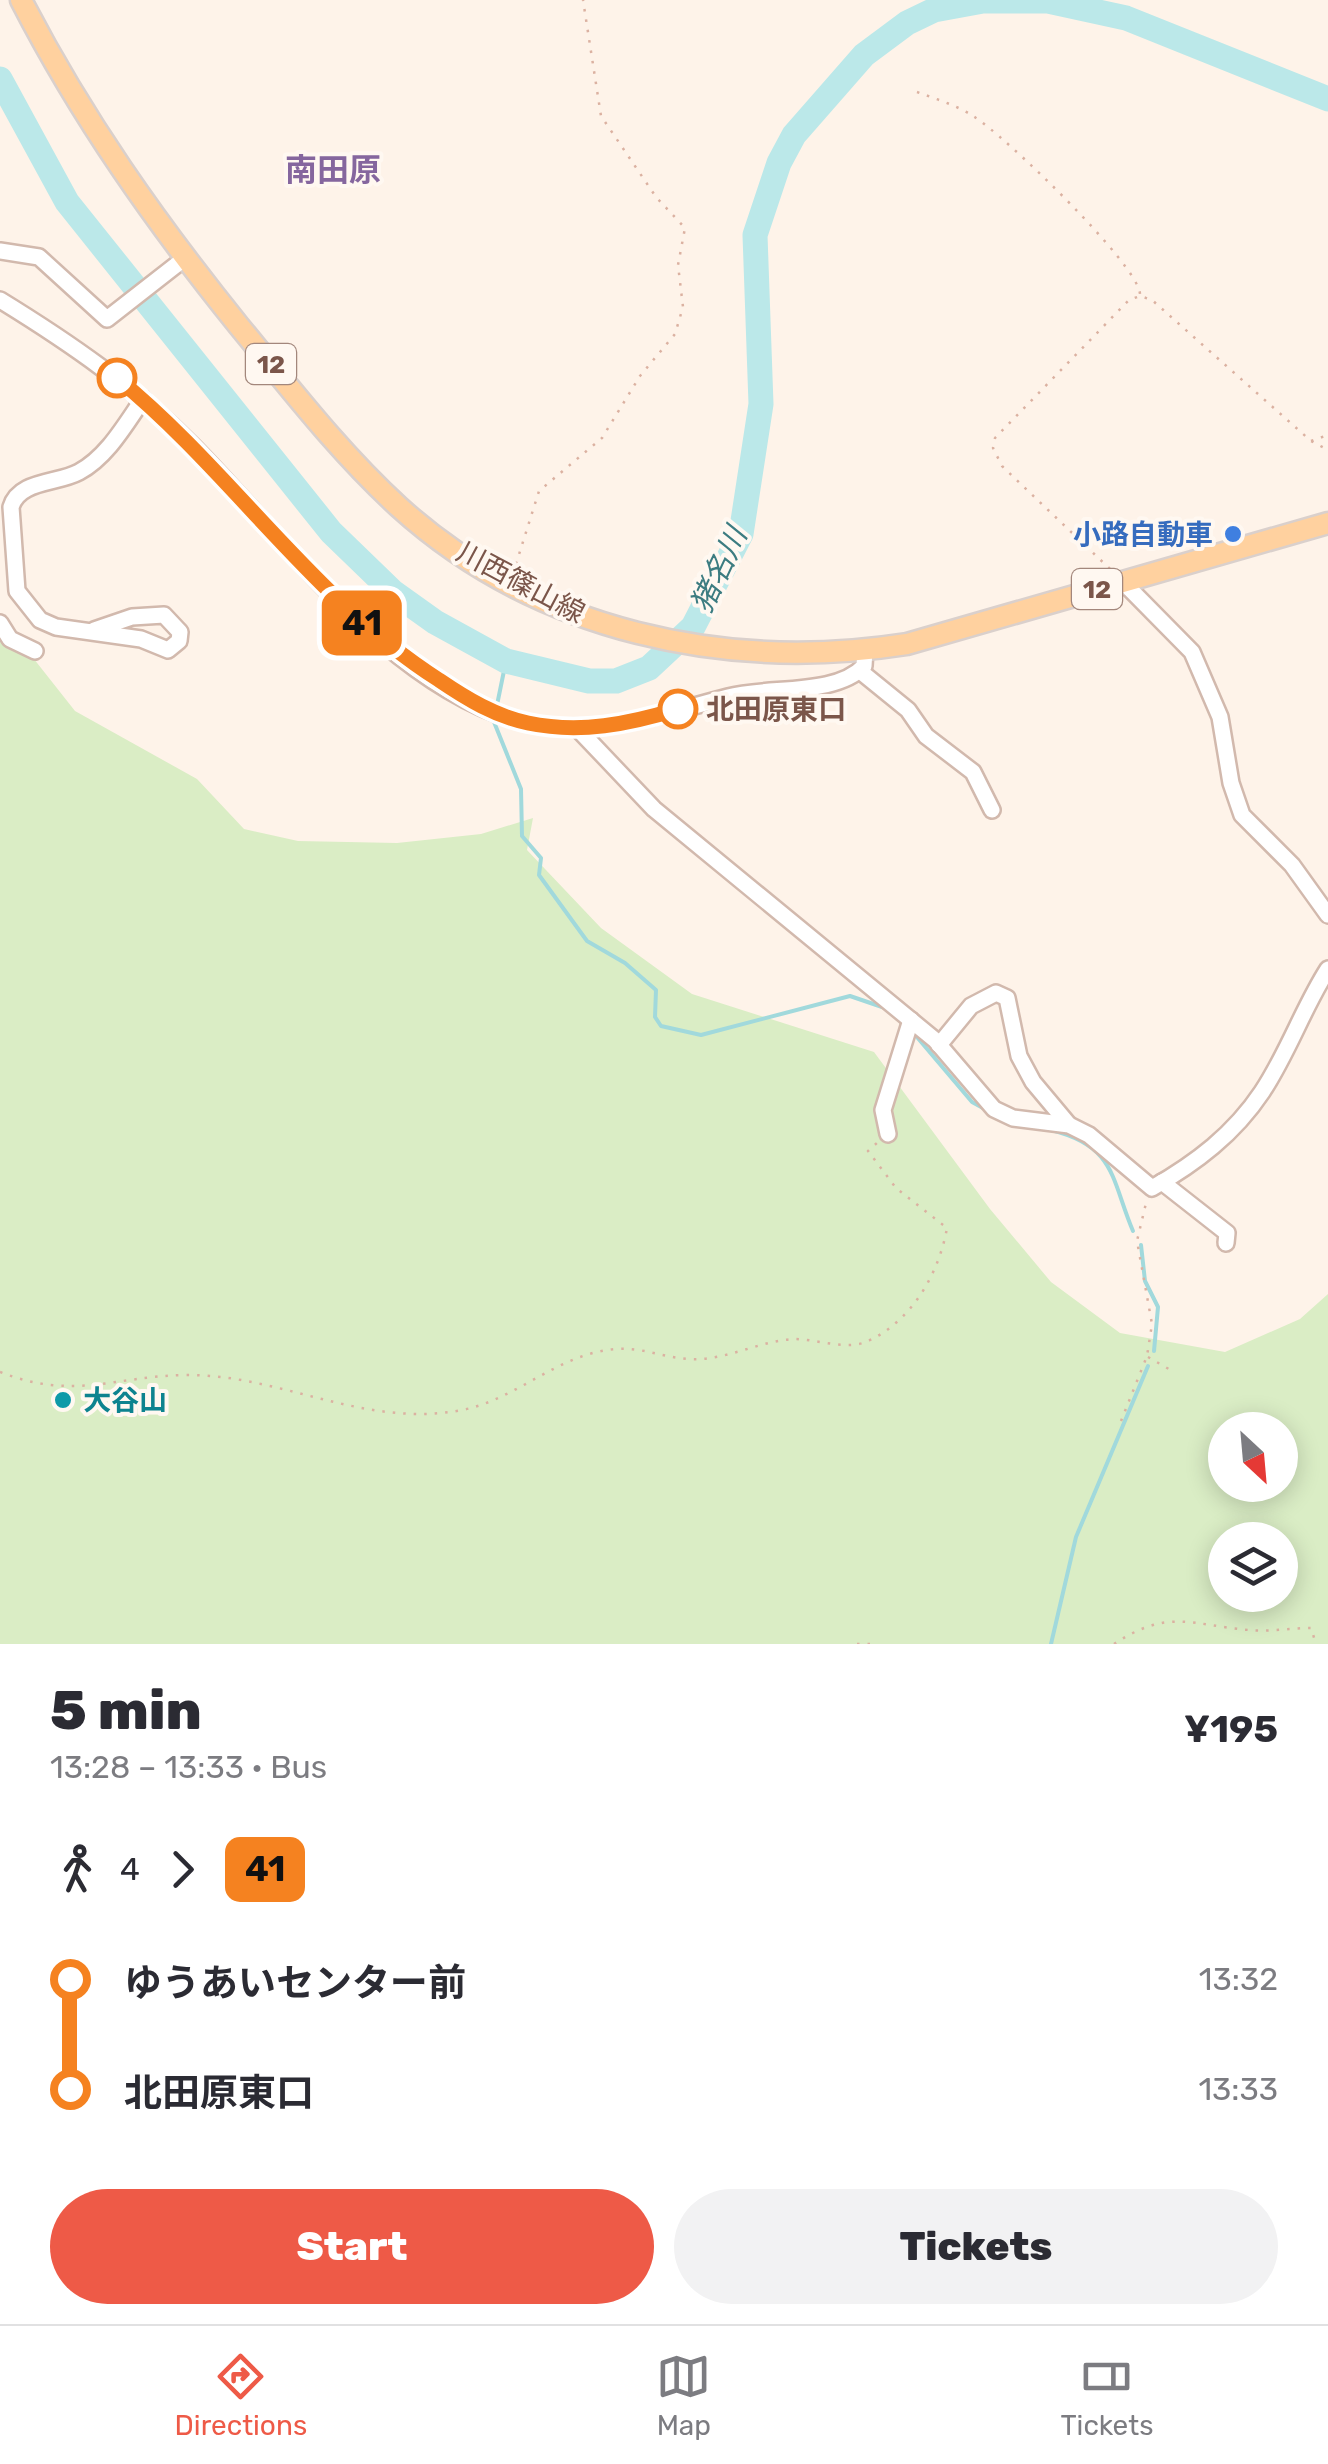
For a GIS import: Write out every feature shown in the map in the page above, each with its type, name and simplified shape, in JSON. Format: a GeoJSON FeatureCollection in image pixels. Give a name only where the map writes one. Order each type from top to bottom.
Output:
{"type":"FeatureCollection","features":[{"type":"Feature","properties":{"kind":"main road","name":"川西篠山線"},"geometry":{"type":"LineString","coordinates":[[21,0],[81,110],[185,258],[324,430],[400,508],[472,562],[561,609],[617,628],[739,652],[862,661],[907,644],[1328,523]]}},
{"type":"Feature","properties":{"kind":"street"},"geometry":{"type":"LineString","coordinates":[[0,251],[39,258],[107,319],[185,258]]}},
{"type":"Feature","properties":{"kind":"street"},"geometry":{"type":"LineString","coordinates":[[0,300],[76,346],[143,400],[194,448],[304,571],[385,642],[468,700],[498,714],[578,728],[629,724],[761,688],[840,684],[862,661],[908,710],[926,736],[973,772],[992,810]]}},
{"type":"Feature","properties":{"kind":"street"},"geometry":{"type":"LineString","coordinates":[[94,630],[132,617],[164,615],[180,632],[179,641],[168,650],[141,638],[56,627],[29,609],[18,591],[10,507],[14,497],[30,486],[64,479],[102,456],[143,400]]}},
{"type":"Feature","properties":{"kind":"street"},"geometry":{"type":"LineString","coordinates":[[1123,582],[1192,652],[1220,717],[1231,783],[1242,815],[1292,866],[1328,915]]}},
{"type":"Feature","properties":{"kind":"street"},"geometry":{"type":"LineString","coordinates":[[0,623],[10,639],[35,652]]}},
{"type":"Feature","properties":{"kind":"street"},"geometry":{"type":"LineString","coordinates":[[578,728],[654,808],[909,1026],[939,1044],[994,1109],[1014,1118],[1068,1125],[1090,1135],[1227,1233],[1226,1243]]}},
{"type":"Feature","properties":{"kind":"street"},"geometry":{"type":"LineString","coordinates":[[1157,1185],[1214,1147],[1263,1090],[1328,969]]}},
{"type":"Feature","properties":{"kind":"street"},"geometry":{"type":"LineString","coordinates":[[939,1044],[972,1006],[996,993],[1007,998],[1019,1056],[1033,1082],[1068,1125]]}},
{"type":"Feature","properties":{"kind":"street"},"geometry":{"type":"LineString","coordinates":[[888,1134],[883,1110],[909,1026]]}},
{"type":"Feature","properties":{"kind":"path"},"geometry":{"type":"LineString","coordinates":[[516,564],[538,491],[602,438],[680,322],[678,264],[685,228],[656,197],[601,116],[582,0]]}},
{"type":"Feature","properties":{"kind":"path"},"geometry":{"type":"LineString","coordinates":[[916,92],[976,117],[1001,138],[1105,240],[1140,286],[1140,296]]}},
{"type":"Feature","properties":{"kind":"path"},"geometry":{"type":"LineString","coordinates":[[1123,582],[1002,466],[993,448],[995,438],[1118,308],[1140,296],[1152,300],[1310,441],[1328,450]]}},
{"type":"Feature","properties":{"kind":"path"},"geometry":{"type":"LineString","coordinates":[[1310,441],[1328,435]]}},
{"type":"Feature","properties":{"kind":"path"},"geometry":{"type":"LineString","coordinates":[[0,1372],[70,1390],[189,1375],[251,1383],[350,1408],[429,1416],[468,1409],[558,1366],[606,1349],[638,1347],[690,1359],[722,1356],[769,1341],[862,1344],[881,1335],[925,1290],[943,1255],[948,1228],[878,1169],[868,1151],[888,1134]]}},
{"type":"Feature","properties":{"kind":"path"},"geometry":{"type":"LineString","coordinates":[[1122,1421],[1147,1356],[1152,1309],[1141,1283],[1138,1221],[1157,1185]]}},
{"type":"Feature","properties":{"kind":"path"},"geometry":{"type":"LineString","coordinates":[[1147,1356],[1174,1372]]}},
{"type":"Feature","properties":{"kind":"path"},"geometry":{"type":"LineString","coordinates":[[1114,1644],[1166,1619],[1197,1620],[1250,1631],[1311,1628],[1316,1644]]}},
{"type":"Feature","properties":{"kind":"path"},"geometry":{"type":"LineString","coordinates":[[857,1644],[877,1644]]}},
{"type":"Feature","properties":{"kind":"green space"},"geometry":{"type":"Polygon","coordinates":[[[0,616],[75,711],[197,779],[244,829],[298,841],[397,843],[481,834],[533,818],[527,850],[601,928],[692,994],[874,1052],[990,1209],[1051,1282],[1120,1333],[1225,1352],[1300,1319],[1328,1294],[1328,1644],[0,1644],[0,616]]]}},
{"type":"Feature","properties":{"kind":"waterway","name":"猪名川"},"geometry":{"type":"LineString","coordinates":[[0,79],[67,202],[331,532],[393,592],[435,622],[506,661],[589,681],[616,681],[649,668],[693,627],[741,534],[761,404],[755,235],[779,163],[794,135],[864,55],[907,23],[934,10],[983,1],[1048,1],[1126,18],[1328,99]]}},
{"type":"Feature","properties":{"kind":"waterway"},"geometry":{"type":"LineString","coordinates":[[497,705],[506,661]]}},
{"type":"Feature","properties":{"kind":"waterway"},"geometry":{"type":"LineString","coordinates":[[495,715],[494,722],[521,789],[522,836],[541,858],[539,875],[587,941],[625,963],[656,990],[655,1017],[661,1026],[701,1035],[850,996],[885,1008]]}},
{"type":"Feature","properties":{"kind":"waterway"},"geometry":{"type":"LineString","coordinates":[[911,1030],[972,1102],[1012,1124]]}},
{"type":"Feature","properties":{"kind":"waterway"},"geometry":{"type":"LineString","coordinates":[[1051,1130],[1088,1145],[1100,1155],[1115,1180],[1133,1231]]}},
{"type":"Feature","properties":{"kind":"waterway"},"geometry":{"type":"LineString","coordinates":[[1141,1245],[1145,1281],[1158,1307],[1154,1351]]}},
{"type":"Feature","properties":{"kind":"waterway"},"geometry":{"type":"LineString","coordinates":[[1051,1644],[1076,1537],[1148,1366]]}},
{"type":"Feature","properties":{"kind":"bus line","name":"41"},"geometry":{"type":"LineString","coordinates":[[117,378],[194,448],[304,571],[339,604],[385,642],[468,700],[498,714],[556,727],[629,724],[678,709]]}},
{"type":"Feature","properties":{"kind":"place","name":"小路自動車"},"geometry":{"type":"Point","coordinates":[1233,534]}},
{"type":"Feature","properties":{"kind":"place","name":"北田原東口"},"geometry":{"type":"Point","coordinates":[678,709]}},
{"type":"Feature","properties":{"kind":"place","name":"大谷山"},"geometry":{"type":"Point","coordinates":[63,1400]}},
{"type":"Feature","properties":{"kind":"district","name":"南田原"},"geometry":{"type":"Point","coordinates":[333,170]}}]}
